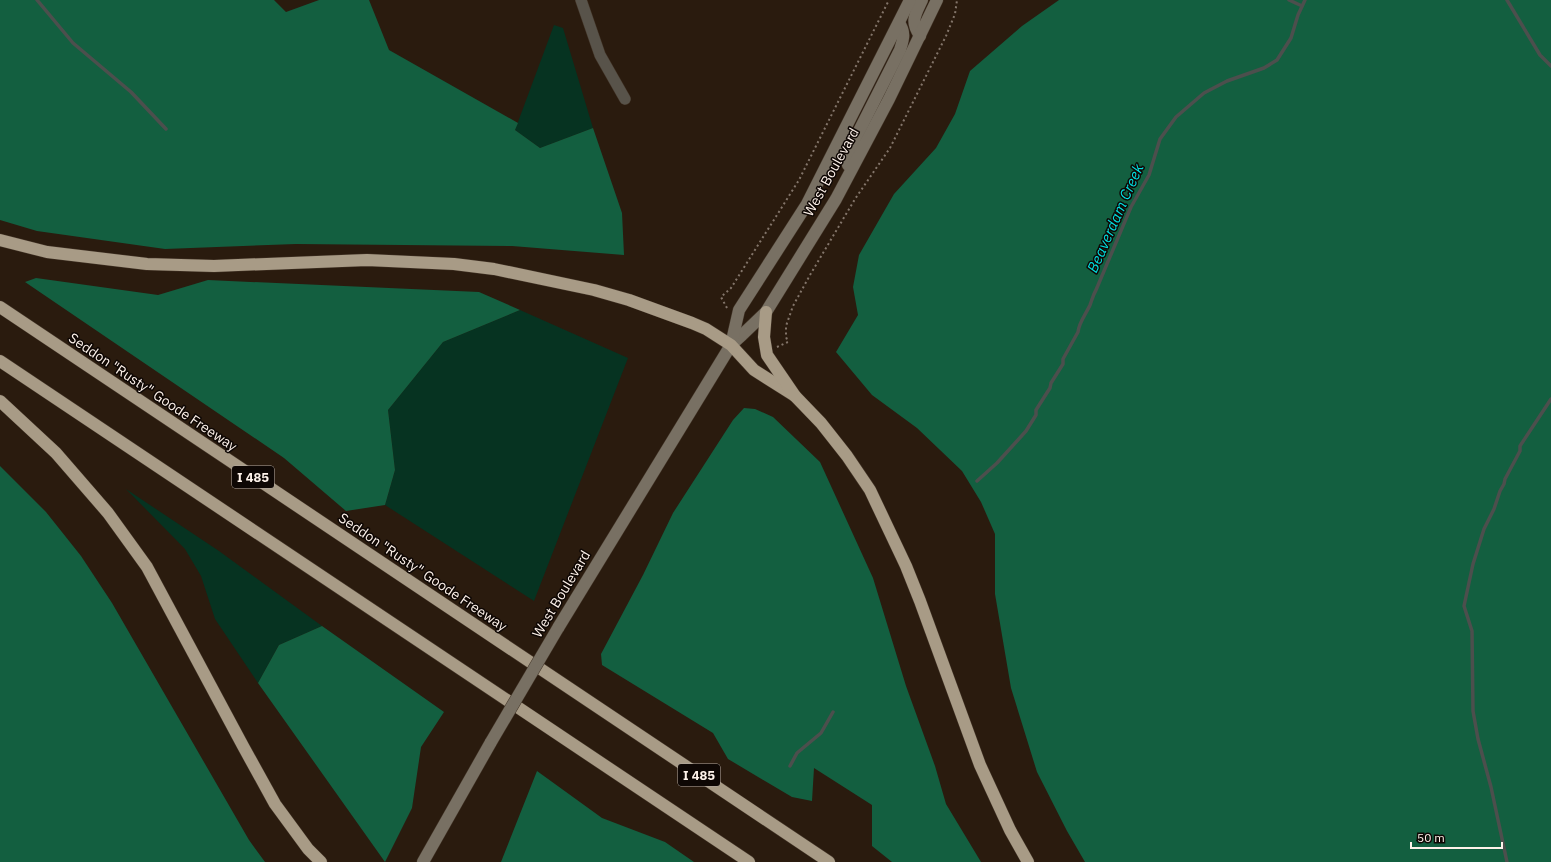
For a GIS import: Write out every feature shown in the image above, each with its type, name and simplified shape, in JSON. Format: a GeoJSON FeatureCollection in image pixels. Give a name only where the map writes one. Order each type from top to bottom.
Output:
{"type":"FeatureCollection","features":[{"type":"Feature","properties":{"kind":"highway"},"geometry":{"type":"LineString","coordinates":[[0,240],[47,252],[147,264],[214,266],[367,260],[454,264],[494,269],[594,290],[629,300],[692,323],[706,329],[731,344],[754,370],[795,396]]}},
{"type":"Feature","properties":{"kind":"highway","name":"Seddon \"Rusty\" Goode Freeway"},"geometry":{"type":"LineString","coordinates":[[0,307],[828,862]]}},
{"type":"Feature","properties":{"kind":"highway"},"geometry":{"type":"LineString","coordinates":[[766,312],[764,337],[767,355],[795,396],[821,423],[847,456],[870,490],[903,559],[980,765],[1010,830],[1028,862]]}},
{"type":"Feature","properties":{"kind":"highway"},"geometry":{"type":"LineString","coordinates":[[0,362],[749,862]]}},
{"type":"Feature","properties":{"kind":"highway"},"geometry":{"type":"LineString","coordinates":[[0,401],[56,453],[108,513],[147,567],[275,804],[308,849],[321,862]]}},
{"type":"Feature","properties":{"kind":"street"},"geometry":{"type":"LineString","coordinates":[[581,0],[600,55],[625,99]]}},
{"type":"Feature","properties":{"kind":"street","name":"West Boulevard"},"geometry":{"type":"LineString","coordinates":[[423,862],[558,628],[731,344],[740,310],[807,204],[910,0]]}},
{"type":"Feature","properties":{"kind":"street"},"geometry":{"type":"LineString","coordinates":[[920,36],[915,29],[914,17],[922,0]]}},
{"type":"Feature","properties":{"kind":"street","name":"West Boulevard"},"geometry":{"type":"LineString","coordinates":[[731,344],[766,312],[840,191],[889,99],[937,0]]}},
{"type":"Feature","properties":{"kind":"street"},"geometry":{"type":"LineString","coordinates":[[840,191],[855,139],[900,50],[904,32],[899,23]]}},
{"type":"Feature","properties":{"kind":"path"},"geometry":{"type":"LineString","coordinates":[[726,306],[720,298],[731,288],[798,180],[889,0]]}},
{"type":"Feature","properties":{"kind":"path"},"geometry":{"type":"LineString","coordinates":[[778,347],[788,342],[785,331],[788,320],[810,275],[855,199],[890,148],[949,30],[956,14],[957,0]]}},
{"type":"Feature","properties":{"kind":"green space"},"geometry":{"type":"Polygon","coordinates":[[[0,0],[274,0],[286,12],[319,0],[369,0],[389,50],[518,123],[515,130],[540,148],[593,128],[622,213],[624,255],[512,246],[296,244],[165,249],[37,231],[0,220],[0,0]]]}},
{"type":"Feature","properties":{"kind":"green space"},"geometry":{"type":"Polygon","coordinates":[[[1059,0],[1551,0],[1551,862],[1085,862],[1067,831],[1037,772],[1011,688],[995,594],[995,534],[981,502],[962,471],[917,428],[872,395],[836,352],[858,315],[853,287],[859,255],[894,194],[936,148],[955,114],[970,71],[1022,26],[1059,0]]]}},
{"type":"Feature","properties":{"kind":"green space"},"geometry":{"type":"Polygon","coordinates":[[[554,25],[563,28],[593,128],[540,148],[515,130],[554,25]]]}},
{"type":"Feature","properties":{"kind":"green space"},"geometry":{"type":"Polygon","coordinates":[[[36,278],[158,295],[208,280],[479,292],[520,310],[443,342],[388,410],[395,470],[385,505],[346,511],[284,458],[25,282],[36,278]]]}},
{"type":"Feature","properties":{"kind":"green space"},"geometry":{"type":"Polygon","coordinates":[[[520,310],[628,358],[534,601],[385,505],[395,470],[388,410],[443,342],[520,310]]]}},
{"type":"Feature","properties":{"kind":"green space"},"geometry":{"type":"Polygon","coordinates":[[[744,408],[755,409],[773,417],[820,462],[873,578],[906,686],[935,766],[946,804],[981,862],[892,862],[872,846],[872,805],[814,768],[812,801],[792,797],[728,759],[713,733],[602,665],[601,654],[643,575],[673,513],[733,420],[744,408]]]}},
{"type":"Feature","properties":{"kind":"green space"},"geometry":{"type":"Polygon","coordinates":[[[0,466],[46,512],[81,556],[112,603],[249,840],[265,862],[0,862],[0,466]]]}},
{"type":"Feature","properties":{"kind":"green space"},"geometry":{"type":"Polygon","coordinates":[[[126,489],[219,551],[322,626],[279,645],[258,683],[215,619],[201,576],[185,549],[126,489]]]}},
{"type":"Feature","properties":{"kind":"green space"},"geometry":{"type":"Polygon","coordinates":[[[322,626],[444,712],[421,747],[412,808],[385,862],[258,683],[279,645],[322,626]]]}},
{"type":"Feature","properties":{"kind":"green space"},"geometry":{"type":"Polygon","coordinates":[[[537,771],[602,818],[665,842],[694,862],[501,862],[537,771]]]}},
{"type":"Feature","properties":{"kind":"waterway"},"geometry":{"type":"LineString","coordinates":[[37,0],[73,43],[131,92],[166,129]]}},
{"type":"Feature","properties":{"kind":"waterway"},"geometry":{"type":"LineString","coordinates":[[1289,0],[1302,6]]}},
{"type":"Feature","properties":{"kind":"waterway","name":"Beaverdam Creek"},"geometry":{"type":"LineString","coordinates":[[977,481],[997,463],[1026,431],[1036,415],[1036,410],[1063,364],[1063,359],[1078,332],[1131,207],[1149,175],[1160,139],[1176,117],[1204,93],[1227,81],[1264,68],[1277,60],[1291,38],[1298,15],[1305,0]]}},
{"type":"Feature","properties":{"kind":"waterway"},"geometry":{"type":"LineString","coordinates":[[1507,0],[1540,55],[1551,66]]}},
{"type":"Feature","properties":{"kind":"waterway"},"geometry":{"type":"LineString","coordinates":[[1507,862],[1491,787],[1478,739],[1473,711],[1472,631],[1464,606],[1473,564],[1484,529],[1494,509],[1505,479],[1520,451],[1520,446],[1551,399]]}},
{"type":"Feature","properties":{"kind":"waterway","name":"Beaverdam Creek"},"geometry":{"type":"LineString","coordinates":[[790,766],[797,753],[821,733],[833,712]]}}]}
